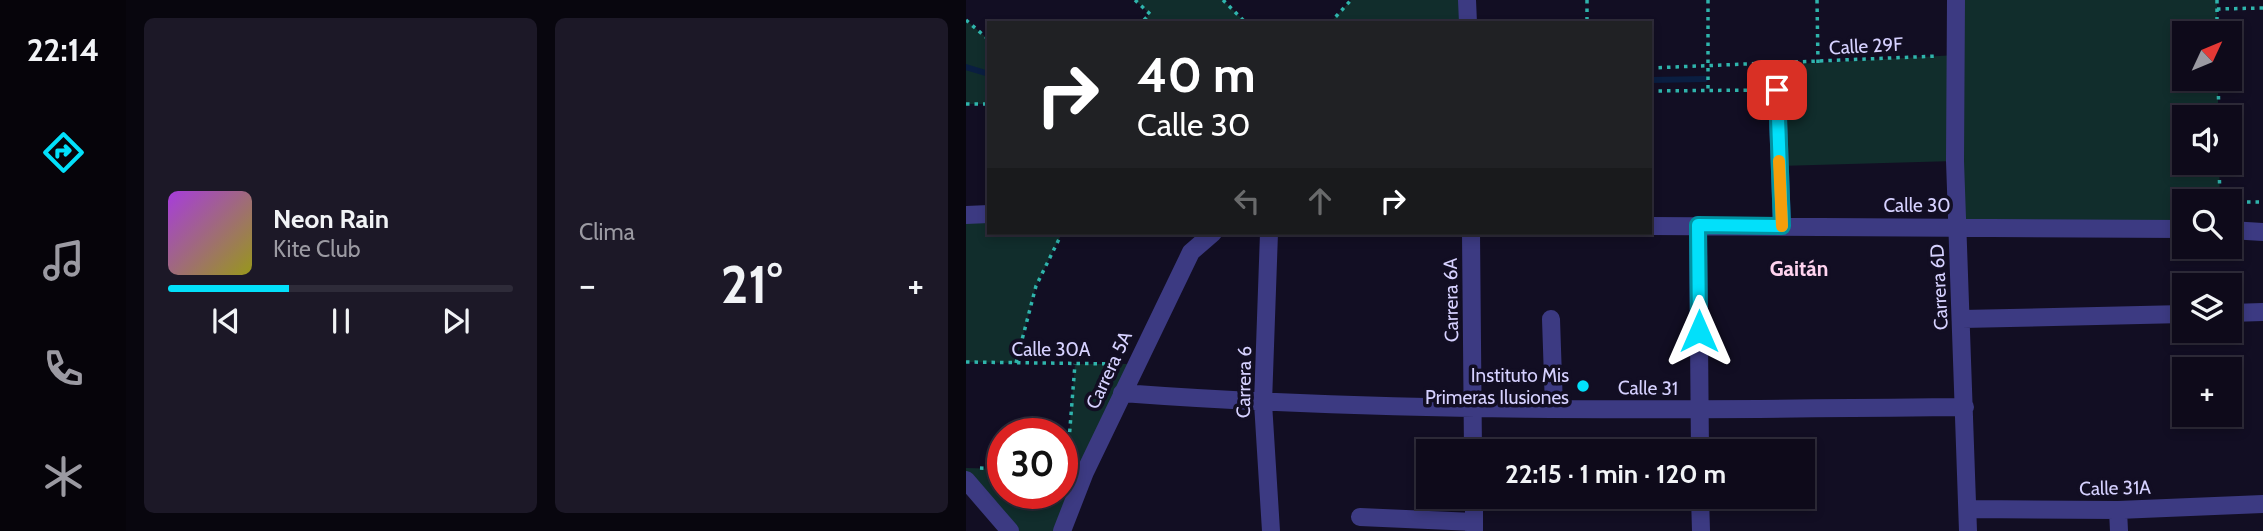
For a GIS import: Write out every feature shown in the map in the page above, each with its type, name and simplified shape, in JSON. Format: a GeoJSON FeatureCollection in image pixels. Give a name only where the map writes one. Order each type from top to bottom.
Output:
{"type":"FeatureCollection","features":[{"type":"Feature","properties":{"kind":"street"},"geometry":{"type":"LineString","coordinates":[[1467,0],[1468,21]]}},
{"type":"Feature","properties":{"kind":"street","name":"Carrera 6D"},"geometry":{"type":"LineString","coordinates":[[1956,0],[1955,174],[1968,531]]}},
{"type":"Feature","properties":{"kind":"street"},"geometry":{"type":"LineString","coordinates":[[1777,90],[1782,226]]}},
{"type":"Feature","properties":{"kind":"street"},"geometry":{"type":"LineString","coordinates":[[966,215],[987,214]]}},
{"type":"Feature","properties":{"kind":"street"},"geometry":{"type":"LineString","coordinates":[[1698,225],[1700,439]]}},
{"type":"Feature","properties":{"kind":"street","name":"Calle 30"},"geometry":{"type":"LineString","coordinates":[[1652,226],[2172,229]]}},
{"type":"Feature","properties":{"kind":"street"},"geometry":{"type":"LineString","coordinates":[[2242,231],[2263,232]]}},
{"type":"Feature","properties":{"kind":"street","name":"Carrera 5A"},"geometry":{"type":"LineString","coordinates":[[1062,531],[1135,364],[1191,252],[1209,235]]}},
{"type":"Feature","properties":{"kind":"street","name":"Carrera 6"},"geometry":{"type":"LineString","coordinates":[[1269,235],[1263,403],[1270,531]]}},
{"type":"Feature","properties":{"kind":"street","name":"Carrera 6A"},"geometry":{"type":"LineString","coordinates":[[1471,235],[1474,439]]}},
{"type":"Feature","properties":{"kind":"street"},"geometry":{"type":"LineString","coordinates":[[2242,313],[2263,312]]}},
{"type":"Feature","properties":{"kind":"street"},"geometry":{"type":"LineString","coordinates":[[1962,319],[2172,314]]}},
{"type":"Feature","properties":{"kind":"street"},"geometry":{"type":"LineString","coordinates":[[1551,319],[1554,408]]}},
{"type":"Feature","properties":{"kind":"street","name":"Calle 31"},"geometry":{"type":"LineString","coordinates":[[1122,393],[1263,403],[1473,409],[1965,407]]}},
{"type":"Feature","properties":{"kind":"street"},"geometry":{"type":"LineString","coordinates":[[972,474],[1010,531]]}},
{"type":"Feature","properties":{"kind":"street","name":"Calle 31A"},"geometry":{"type":"LineString","coordinates":[[1968,509],[2118,510],[2263,504]]}},
{"type":"Feature","properties":{"kind":"street"},"geometry":{"type":"LineString","coordinates":[[1360,517],[1474,527],[1474,509]]}},
{"type":"Feature","properties":{"kind":"street"},"geometry":{"type":"LineString","coordinates":[[1700,509],[1701,531]]}},
{"type":"Feature","properties":{"kind":"street"},"geometry":{"type":"LineString","coordinates":[[2118,510],[2119,531]]}},
{"type":"Feature","properties":{"kind":"path"},"geometry":{"type":"LineString","coordinates":[[1135,0],[1150,14],[1143,21]]}},
{"type":"Feature","properties":{"kind":"path"},"geometry":{"type":"LineString","coordinates":[[1223,0],[1244,21]]}},
{"type":"Feature","properties":{"kind":"path"},"geometry":{"type":"LineString","coordinates":[[1332,21],[1351,0]]}},
{"type":"Feature","properties":{"kind":"path"},"geometry":{"type":"LineString","coordinates":[[1587,0],[1587,21]]}},
{"type":"Feature","properties":{"kind":"path"},"geometry":{"type":"LineString","coordinates":[[1708,0],[1708,91]]}},
{"type":"Feature","properties":{"kind":"path"},"geometry":{"type":"LineString","coordinates":[[1817,0],[1818,63]]}},
{"type":"Feature","properties":{"kind":"path"},"geometry":{"type":"LineString","coordinates":[[2217,0],[2217,21]]}},
{"type":"Feature","properties":{"kind":"path"},"geometry":{"type":"LineString","coordinates":[[2217,9],[2263,8]]}},
{"type":"Feature","properties":{"kind":"path"},"geometry":{"type":"LineString","coordinates":[[966,20],[987,38]]}},
{"type":"Feature","properties":{"kind":"path","name":"Calle 29F"},"geometry":{"type":"LineString","coordinates":[[1652,68],[1957,55]]}},
{"type":"Feature","properties":{"kind":"path"},"geometry":{"type":"LineString","coordinates":[[1652,91],[1777,90]]}},
{"type":"Feature","properties":{"kind":"path"},"geometry":{"type":"LineString","coordinates":[[966,104],[987,104]]}},
{"type":"Feature","properties":{"kind":"path"},"geometry":{"type":"LineString","coordinates":[[2242,202],[2263,202]]}},
{"type":"Feature","properties":{"kind":"path"},"geometry":{"type":"LineString","coordinates":[[1016,363],[1036,286],[1061,235]]}},
{"type":"Feature","properties":{"kind":"path","name":"Calle 30A"},"geometry":{"type":"LineString","coordinates":[[966,362],[1135,364]]}},
{"type":"Feature","properties":{"kind":"path"},"geometry":{"type":"LineString","coordinates":[[1070,418],[1075,364]]}},
{"type":"Feature","properties":{"kind":"green space"},"geometry":{"type":"Polygon","coordinates":[[[1135,0],[1223,0],[1244,21],[1143,21],[1150,14],[1135,0]]]}},
{"type":"Feature","properties":{"kind":"green space"},"geometry":{"type":"Polygon","coordinates":[[[1351,0],[1467,0],[1467,21],[1332,21],[1351,0]]]}},
{"type":"Feature","properties":{"kind":"green space"},"geometry":{"type":"Polygon","coordinates":[[[1956,0],[2217,0],[2217,21],[2172,21],[2172,91],[2218,91],[2218,105],[2172,105],[2172,175],[2219,175],[2220,189],[2172,189],[2172,229],[1957,226],[1955,161],[1779,166],[1778,65],[1957,55],[1956,0]]]}},
{"type":"Feature","properties":{"kind":"green space"},"geometry":{"type":"Polygon","coordinates":[[[966,20],[987,38],[987,104],[966,104],[966,20]]]}},
{"type":"Feature","properties":{"kind":"green space"},"geometry":{"type":"Polygon","coordinates":[[[987,214],[987,235],[1061,235],[1036,286],[1016,363],[966,362],[966,215],[987,214]]]}},
{"type":"Feature","properties":{"kind":"green space"},"geometry":{"type":"Polygon","coordinates":[[[1075,364],[1135,364],[1078,494],[1078,418],[1070,418],[1075,364]]]}},
{"type":"Feature","properties":{"kind":"green space"},"geometry":{"type":"Polygon","coordinates":[[[966,468],[987,469],[987,504],[966,480],[966,468]]]}},
{"type":"Feature","properties":{"kind":"green space"},"geometry":{"type":"Polygon","coordinates":[[[991,509],[1072,509],[1062,531],[1010,531],[991,509]]]}},
{"type":"Feature","properties":{"kind":"waterway"},"geometry":{"type":"LineString","coordinates":[[966,67],[987,73]]}},
{"type":"Feature","properties":{"kind":"waterway"},"geometry":{"type":"LineString","coordinates":[[1652,80],[1705,79]]}},
{"type":"Feature","properties":{"kind":"slow traffic"},"geometry":{"type":"LineString","coordinates":[[1779,161],[1782,226]]}},
{"type":"Feature","properties":{"kind":"place","name":"Instituto Mis Primeras Ilusiones"},"geometry":{"type":"Point","coordinates":[1583,386]}},
{"type":"Feature","properties":{"kind":"district","name":"Gaitán"},"geometry":{"type":"Point","coordinates":[1799,268]}},
{"type":"Feature","properties":{"kind":"route"},"geometry":{"type":"LineString","coordinates":[[1699,331],[1698,225],[1782,226],[1777,90]]}}]}
